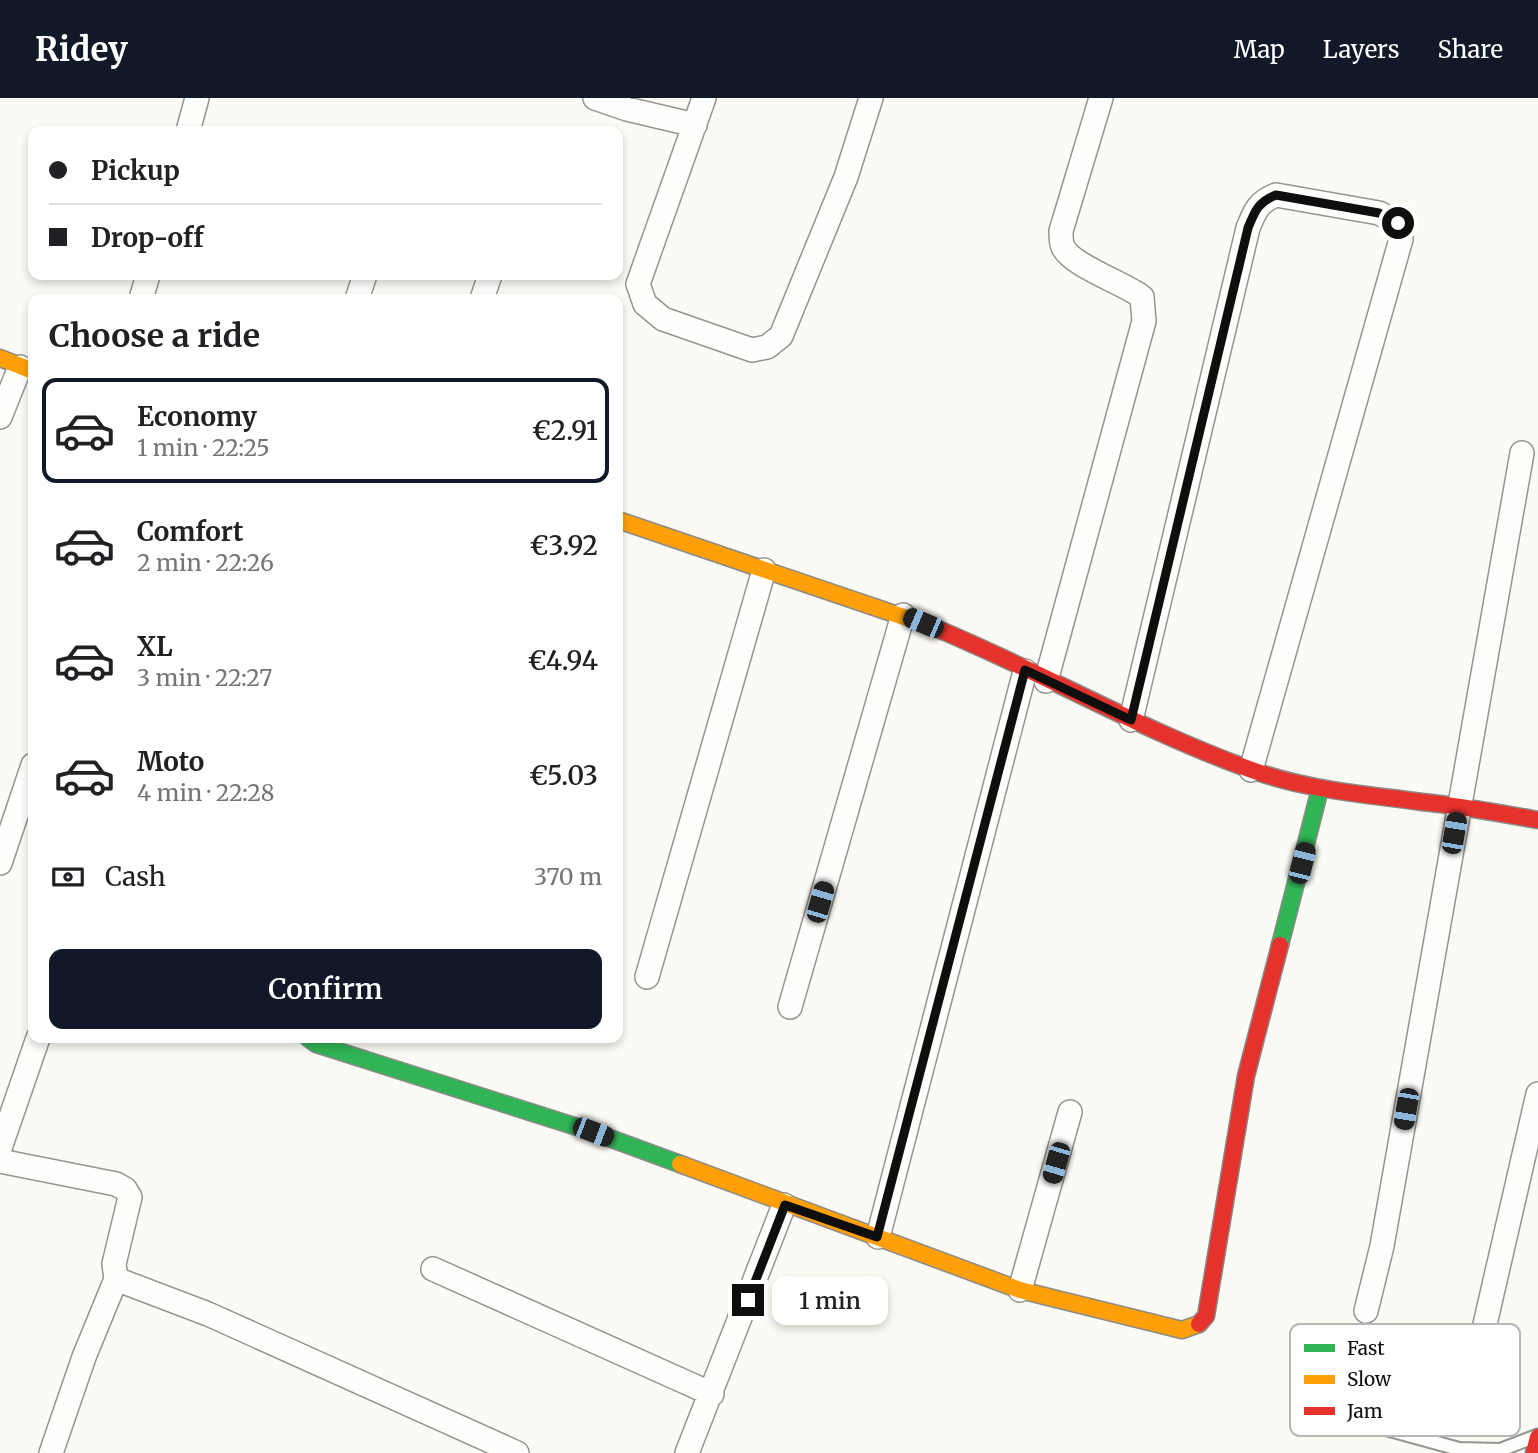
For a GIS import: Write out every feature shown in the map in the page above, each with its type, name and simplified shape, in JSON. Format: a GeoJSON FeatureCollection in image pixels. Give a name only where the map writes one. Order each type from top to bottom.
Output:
{"type":"FeatureCollection","features":[{"type":"Feature","properties":{"kind":"street"},"geometry":{"type":"LineString","coordinates":[[189,126],[197,98]]}},
{"type":"Feature","properties":{"kind":"street"},"geometry":{"type":"LineString","coordinates":[[595,98],[627,109],[695,125]]}},
{"type":"Feature","properties":{"kind":"street"},"geometry":{"type":"LineString","coordinates":[[704,98],[638,284],[645,304],[663,319],[752,350],[767,347],[781,336],[846,177],[871,98]]}},
{"type":"Feature","properties":{"kind":"street"},"geometry":{"type":"LineString","coordinates":[[1046,681],[1144,321],[1142,297],[1126,285],[1073,259],[1063,247],[1061,231],[1101,98]]}},
{"type":"Feature","properties":{"kind":"street"},"geometry":{"type":"LineString","coordinates":[[1131,720],[1248,228],[1255,210],[1262,200],[1276,195],[1379,213],[1398,223],[1401,239],[1251,770]]}},
{"type":"Feature","properties":{"kind":"street"},"geometry":{"type":"LineString","coordinates":[[0,417],[18,365]]}},
{"type":"Feature","properties":{"kind":"street"},"geometry":{"type":"LineString","coordinates":[[1366,1311],[1382,1246],[1522,453]]}},
{"type":"Feature","properties":{"kind":"street"},"geometry":{"type":"LineString","coordinates":[[623,522],[903,615],[981,647],[1046,681],[1131,720],[1251,770],[1320,789],[1458,806],[1538,820]]}},
{"type":"Feature","properties":{"kind":"street"},"geometry":{"type":"LineString","coordinates":[[646,977],[764,570]]}},
{"type":"Feature","properties":{"kind":"street"},"geometry":{"type":"LineString","coordinates":[[790,1007],[903,615]]}},
{"type":"Feature","properties":{"kind":"street"},"geometry":{"type":"LineString","coordinates":[[877,1237],[1025,670]]}},
{"type":"Feature","properties":{"kind":"street"},"geometry":{"type":"LineString","coordinates":[[0,863],[28,780]]}},
{"type":"Feature","properties":{"kind":"street"},"geometry":{"type":"LineString","coordinates":[[315,1043],[593,1132],[1020,1290],[1182,1330],[1200,1324],[1206,1316],[1246,1076],[1320,789]]}},
{"type":"Feature","properties":{"kind":"street"},"geometry":{"type":"LineString","coordinates":[[0,1148],[36,1043]]}},
{"type":"Feature","properties":{"kind":"street"},"geometry":{"type":"LineString","coordinates":[[1485,1324],[1538,1094]]}},
{"type":"Feature","properties":{"kind":"street"},"geometry":{"type":"LineString","coordinates":[[1020,1290],[1070,1112]]}},
{"type":"Feature","properties":{"kind":"street"},"geometry":{"type":"LineString","coordinates":[[0,1161],[116,1184],[125,1189],[130,1197],[114,1264],[116,1279],[84,1357],[51,1453]]}},
{"type":"Feature","properties":{"kind":"street"},"geometry":{"type":"LineString","coordinates":[[687,1453],[785,1205]]}},
{"type":"Feature","properties":{"kind":"street"},"geometry":{"type":"LineString","coordinates":[[433,1269],[712,1394]]}},
{"type":"Feature","properties":{"kind":"street"},"geometry":{"type":"LineString","coordinates":[[116,1279],[208,1314],[517,1453]]}},
{"type":"Feature","properties":{"kind":"street"},"geometry":{"type":"LineString","coordinates":[[1534,1453],[1538,1436]]}},
{"type":"Feature","properties":{"kind":"lane"},"geometry":{"type":"LineString","coordinates":[[1411,1436],[1459,1449],[1500,1450],[1538,1436]]}},
{"type":"Feature","properties":{"kind":"traffic: fast"},"geometry":{"type":"LineString","coordinates":[[1280,945],[1320,789]]}},
{"type":"Feature","properties":{"kind":"traffic: fast"},"geometry":{"type":"LineString","coordinates":[[315,1043],[593,1132],[680,1164]]}},
{"type":"Feature","properties":{"kind":"traffic: slow"},"geometry":{"type":"LineString","coordinates":[[0,358],[28,369]]}},
{"type":"Feature","properties":{"kind":"traffic: slow"},"geometry":{"type":"LineString","coordinates":[[623,522],[933,627]]}},
{"type":"Feature","properties":{"kind":"traffic: slow"},"geometry":{"type":"LineString","coordinates":[[680,1164],[1020,1290],[1182,1330],[1199,1324]]}},
{"type":"Feature","properties":{"kind":"traffic: jam"},"geometry":{"type":"LineString","coordinates":[[933,627],[1169,737],[1270,776],[1335,790],[1538,820]]}},
{"type":"Feature","properties":{"kind":"traffic: jam"},"geometry":{"type":"LineString","coordinates":[[1199,1324],[1206,1316],[1246,1076],[1280,945]]}},
{"type":"Feature","properties":{"kind":"traffic: jam"},"geometry":{"type":"LineString","coordinates":[[1534,1453],[1538,1437]]}},
{"type":"Feature","properties":{"kind":"route"},"geometry":{"type":"LineString","coordinates":[[748,1300],[785,1205],[877,1237],[952,959],[1025,670],[1131,720],[1213,385],[1248,228],[1255,210],[1262,200],[1276,195],[1379,213],[1398,223]]}}]}
